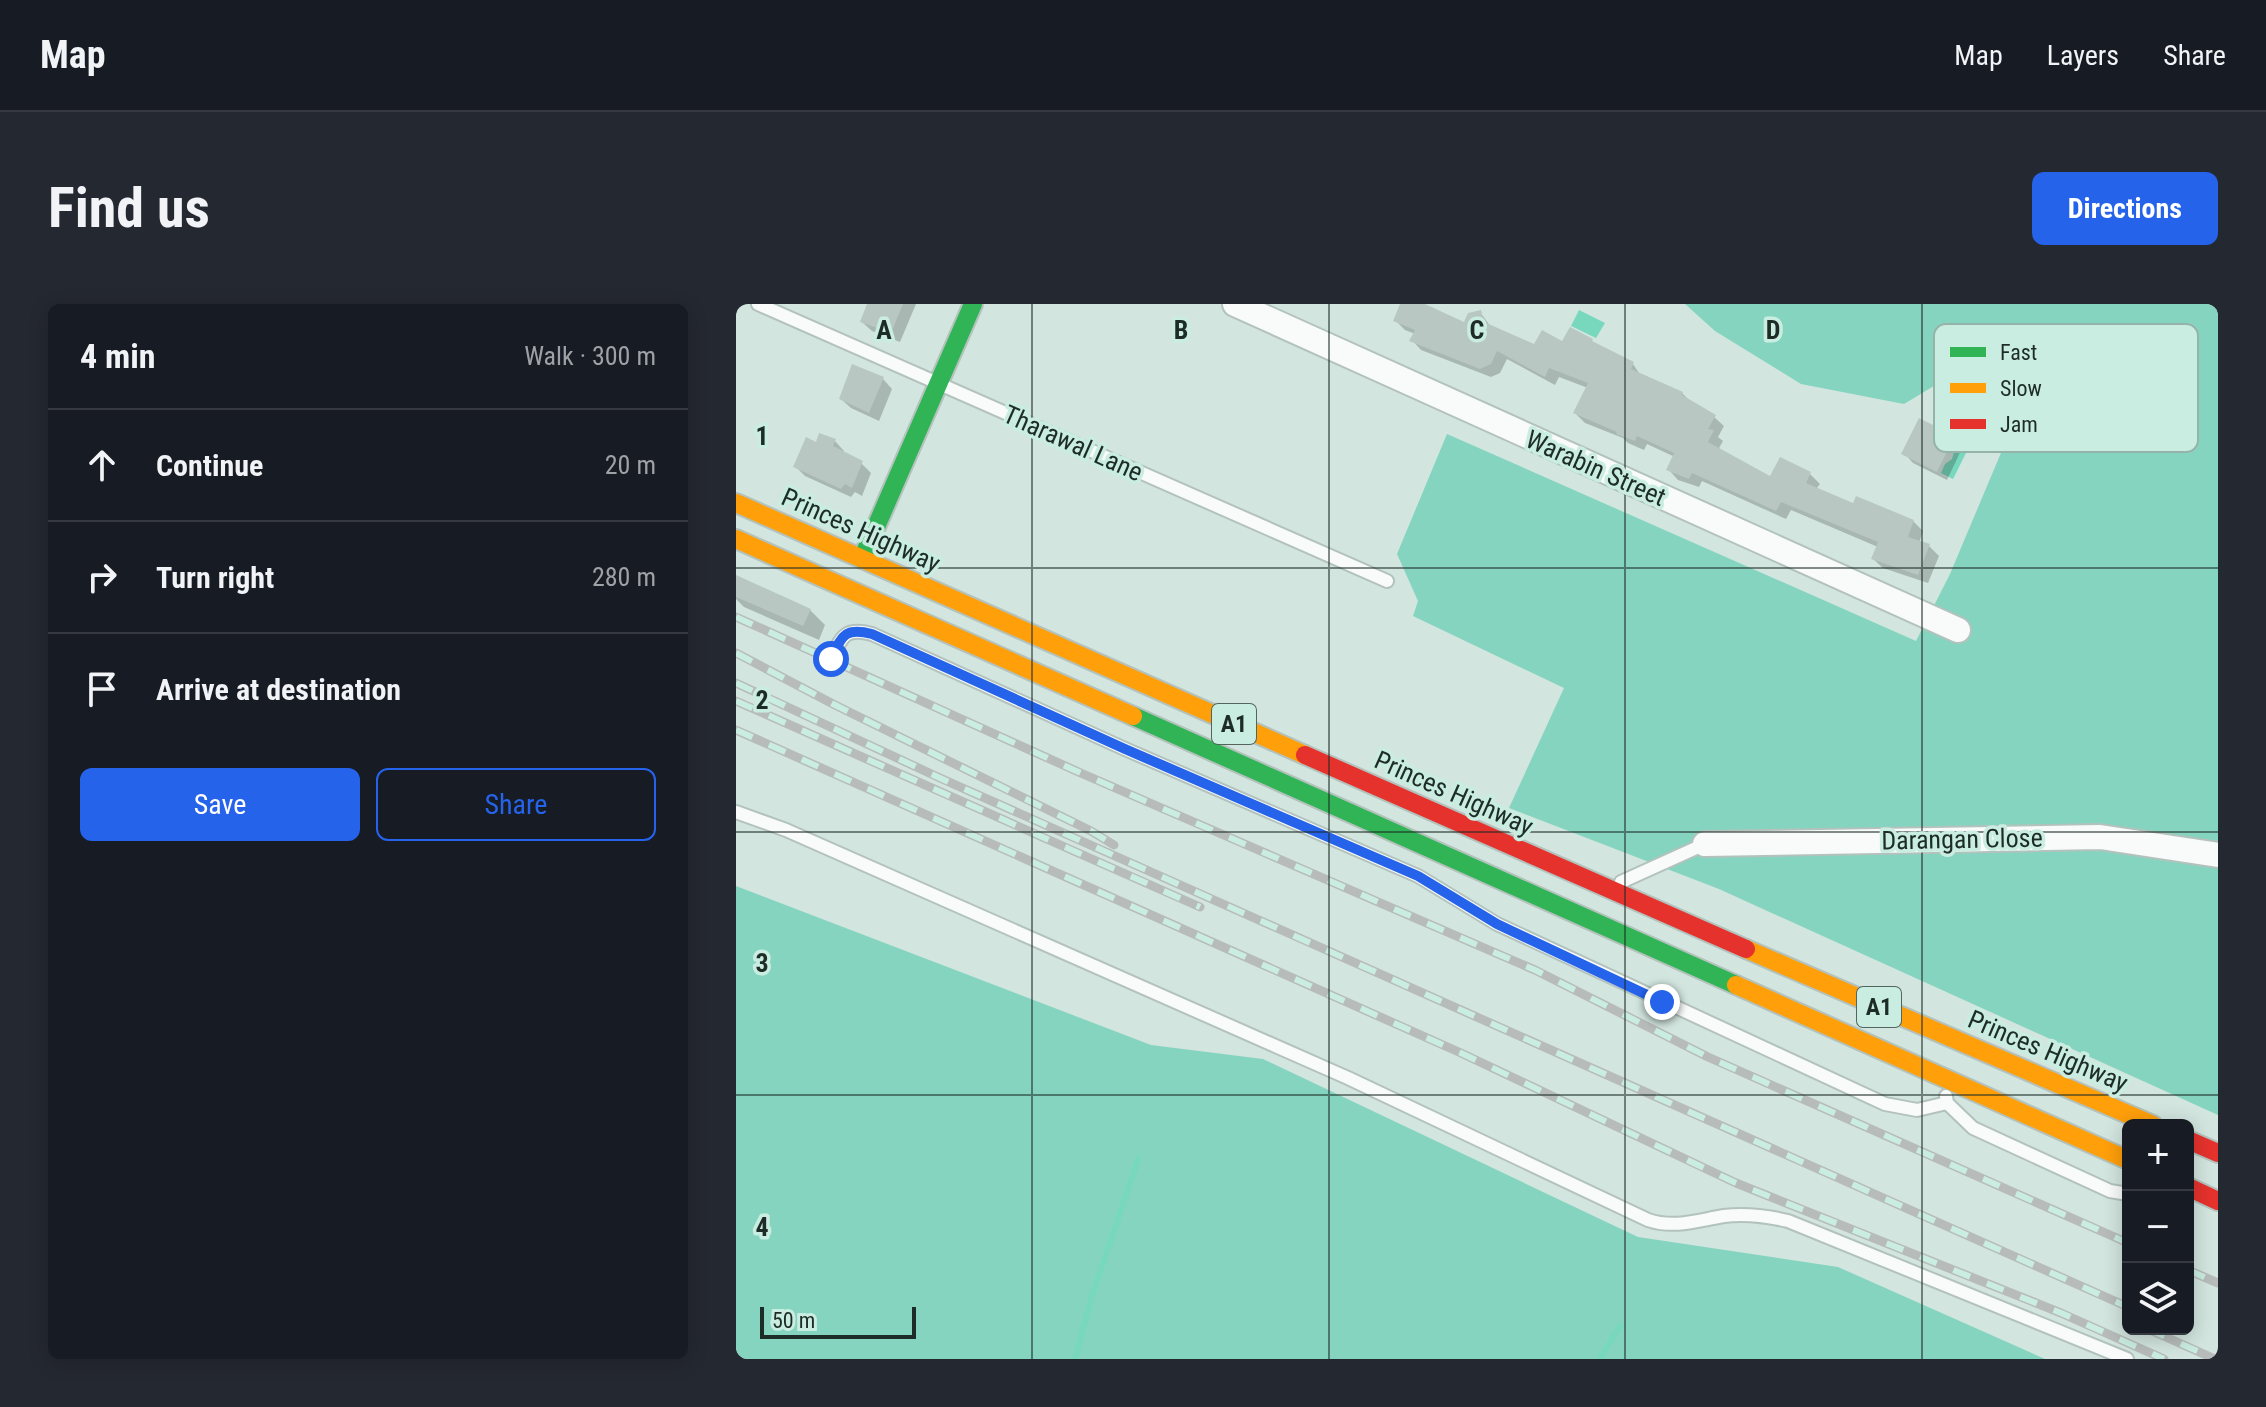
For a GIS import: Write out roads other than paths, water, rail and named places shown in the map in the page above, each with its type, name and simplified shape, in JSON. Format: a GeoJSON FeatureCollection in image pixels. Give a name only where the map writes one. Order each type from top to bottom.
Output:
{"type":"FeatureCollection","features":[{"type":"Feature","properties":{"kind":"main road"},"geometry":{"type":"LineString","coordinates":[[862,559],[973,304]]}},
{"type":"Feature","properties":{"kind":"main road","name":"Princes Highway"},"geometry":{"type":"LineString","coordinates":[[736,503],[1606,889],[1951,1059],[2122,1157]]}},
{"type":"Feature","properties":{"kind":"main road","name":"Princes Highway"},"geometry":{"type":"LineString","coordinates":[[741,541],[1951,1059],[2135,1119]]}},
{"type":"Feature","properties":{"kind":"main road"},"geometry":{"type":"LineString","coordinates":[[2194,1143],[2218,1153]]}},
{"type":"Feature","properties":{"kind":"street","name":"Warabin Street"},"geometry":{"type":"LineString","coordinates":[[1235,304],[1958,630]]}},
{"type":"Feature","properties":{"kind":"street","name":"Darangan Close"},"geometry":{"type":"LineString","coordinates":[[1705,844],[2100,837],[2218,855]]}},
{"type":"Feature","properties":{"kind":"lane","name":"Tharawal Lane"},"geometry":{"type":"LineString","coordinates":[[758,304],[1387,581]]}},
{"type":"Feature","properties":{"kind":"lane"},"geometry":{"type":"LineString","coordinates":[[831,659],[844,634],[856,630],[872,634],[1125,749],[1418,876],[1497,924],[1885,1104],[1917,1110],[1947,1103]]}},
{"type":"Feature","properties":{"kind":"lane"},"geometry":{"type":"LineString","coordinates":[[736,812],[786,830],[1348,1078],[1648,1220],[1686,1224],[1727,1215],[1762,1215],[1788,1221],[2127,1359]]}},
{"type":"Feature","properties":{"kind":"lane"},"geometry":{"type":"LineString","coordinates":[[1606,889],[1705,844]]}},
{"type":"Feature","properties":{"kind":"lane"},"geometry":{"type":"LineString","coordinates":[[1947,1103],[1951,1059]]}},
{"type":"Feature","properties":{"kind":"lane"},"geometry":{"type":"LineString","coordinates":[[1947,1103],[1973,1128],[2110,1191],[2122,1193]]}},
{"type":"Feature","properties":{"kind":"lane"},"geometry":{"type":"LineString","coordinates":[[1788,1221],[1794,1208]]}},
{"type":"Feature","properties":{"kind":"waterway"},"geometry":{"type":"LineString","coordinates":[[1075,1359],[1092,1296],[1138,1159]]}},
{"type":"Feature","properties":{"kind":"waterway"},"geometry":{"type":"LineString","coordinates":[[1600,1359],[1620,1326]]}},
{"type":"Feature","properties":{"kind":"railway"},"geometry":{"type":"LineString","coordinates":[[736,617],[1083,774],[1535,970],[1708,1057],[2122,1240]]}},
{"type":"Feature","properties":{"kind":"railway"},"geometry":{"type":"LineString","coordinates":[[736,653],[1114,845]]}},
{"type":"Feature","properties":{"kind":"railway"},"geometry":{"type":"LineString","coordinates":[[736,683],[940,778],[2122,1304]]}},
{"type":"Feature","properties":{"kind":"railway"},"geometry":{"type":"LineString","coordinates":[[736,701],[1200,907]]}},
{"type":"Feature","properties":{"kind":"railway"},"geometry":{"type":"LineString","coordinates":[[736,730],[1461,1053],[1736,1183],[2061,1313],[2164,1359]]}},
{"type":"Feature","properties":{"kind":"railway"},"geometry":{"type":"LineString","coordinates":[[2194,1273],[2218,1283]]}},
{"type":"Feature","properties":{"kind":"railway"},"geometry":{"type":"LineString","coordinates":[[2161,1335],[2215,1359]]}}]}
